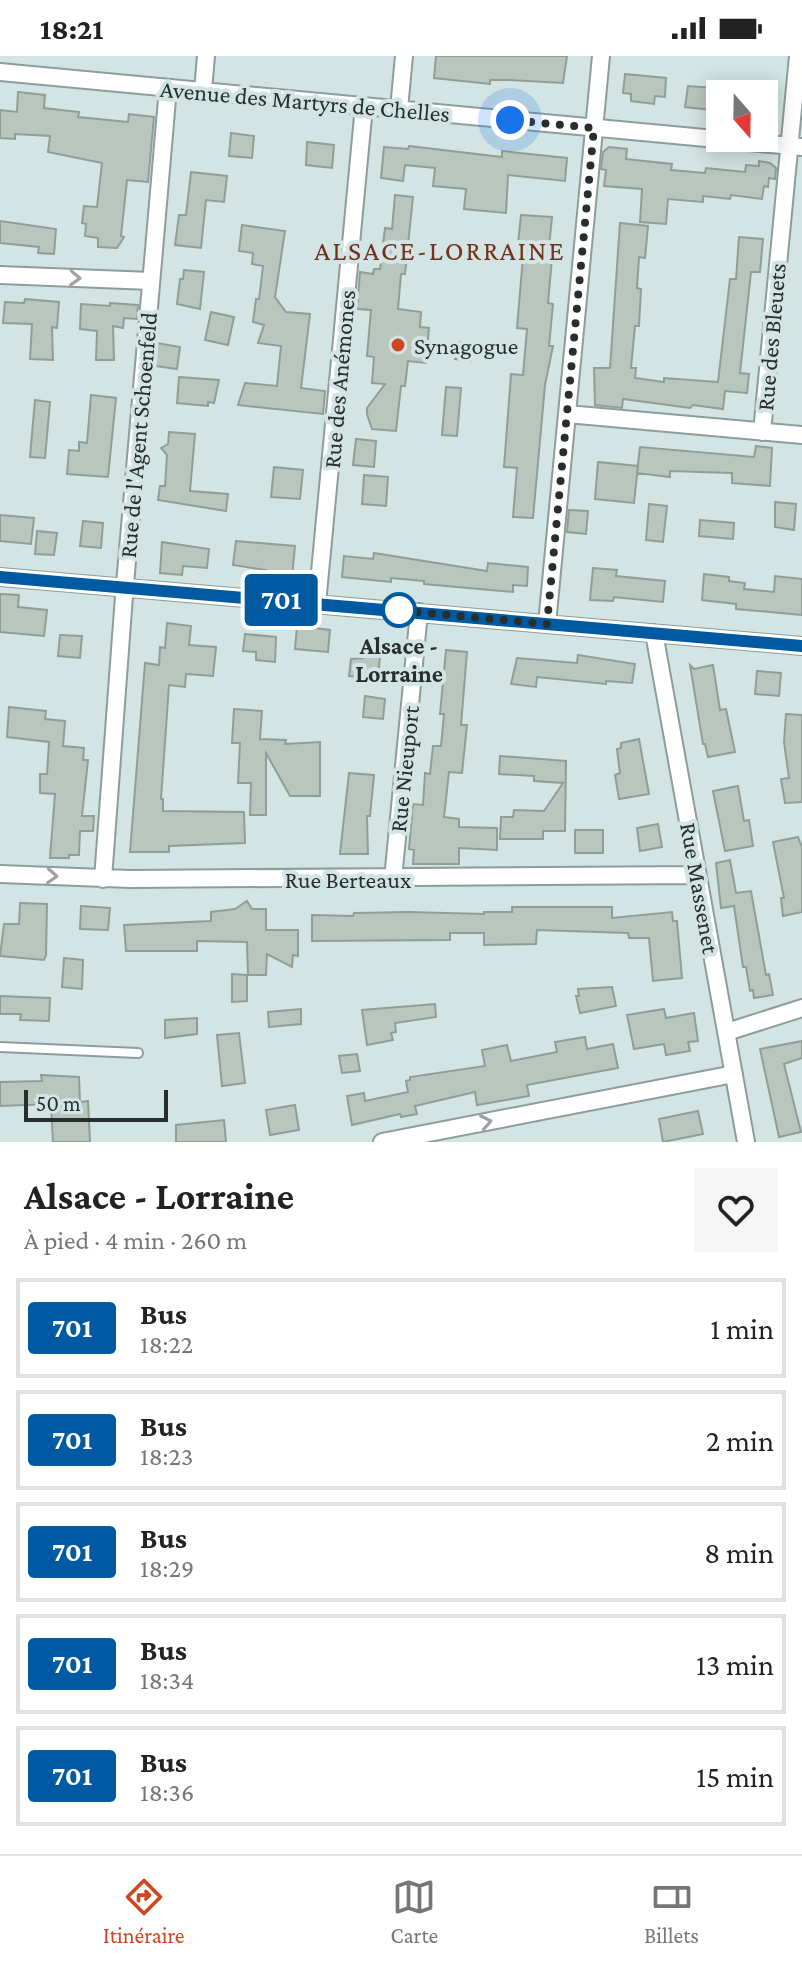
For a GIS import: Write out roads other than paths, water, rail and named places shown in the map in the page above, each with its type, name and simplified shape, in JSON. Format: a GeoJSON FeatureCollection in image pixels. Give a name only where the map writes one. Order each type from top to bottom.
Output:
{"type":"FeatureCollection","features":[{"type":"Feature","properties":{"kind":"street"},"geometry":{"type":"LineString","coordinates":[[203,91],[206,56]]}},
{"type":"Feature","properties":{"kind":"street"},"geometry":{"type":"LineString","coordinates":[[399,109],[404,56]]}},
{"type":"Feature","properties":{"kind":"street"},"geometry":{"type":"LineString","coordinates":[[547,624],[601,56]]}},
{"type":"Feature","properties":{"kind":"street","name":"Rue des Bleuets"},"geometry":{"type":"LineString","coordinates":[[762,432],[796,147],[798,56]]}},
{"type":"Feature","properties":{"kind":"street","name":"Avenue des Martyrs de Chelles"},"geometry":{"type":"LineString","coordinates":[[0,72],[796,147]]}},
{"type":"Feature","properties":{"kind":"street","name":"Rue de l'Agent Schoenfeld"},"geometry":{"type":"LineString","coordinates":[[103,879],[168,88]]}},
{"type":"Feature","properties":{"kind":"street","name":"Rue des Anémones"},"geometry":{"type":"LineString","coordinates":[[317,604],[364,106]]}},
{"type":"Feature","properties":{"kind":"street"},"geometry":{"type":"LineString","coordinates":[[0,275],[151,281]]}},
{"type":"Feature","properties":{"kind":"street"},"geometry":{"type":"LineString","coordinates":[[567,414],[802,435]]}},
{"type":"Feature","properties":{"kind":"street"},"geometry":{"type":"LineString","coordinates":[[0,577],[802,646]]}},
{"type":"Feature","properties":{"kind":"street","name":"Rue Nieuport"},"geometry":{"type":"LineString","coordinates":[[393,879],[419,612]]}},
{"type":"Feature","properties":{"kind":"street","name":"Rue Massenet"},"geometry":{"type":"LineString","coordinates":[[654,633],[746,1142]]}},
{"type":"Feature","properties":{"kind":"street","name":"Rue Berteaux"},"geometry":{"type":"LineString","coordinates":[[0,874],[103,879],[697,875]]}},
{"type":"Feature","properties":{"kind":"street"},"geometry":{"type":"LineString","coordinates":[[727,1032],[802,1008]]}},
{"type":"Feature","properties":{"kind":"street"},"geometry":{"type":"LineString","coordinates":[[382,1142],[734,1074]]}},
{"type":"Feature","properties":{"kind":"lane"},"geometry":{"type":"LineString","coordinates":[[0,1047],[138,1053]]}},
{"type":"Feature","properties":{"kind":"place","name":"Synagogue"},"geometry":{"type":"Point","coordinates":[398,345]}},
{"type":"Feature","properties":{"kind":"place","name":"Alsace - Lorraine"},"geometry":{"type":"Point","coordinates":[399,610]}},
{"type":"Feature","properties":{"kind":"district","name":"ALSACE-LORRAINE"},"geometry":{"type":"Point","coordinates":[440,250]}}]}
